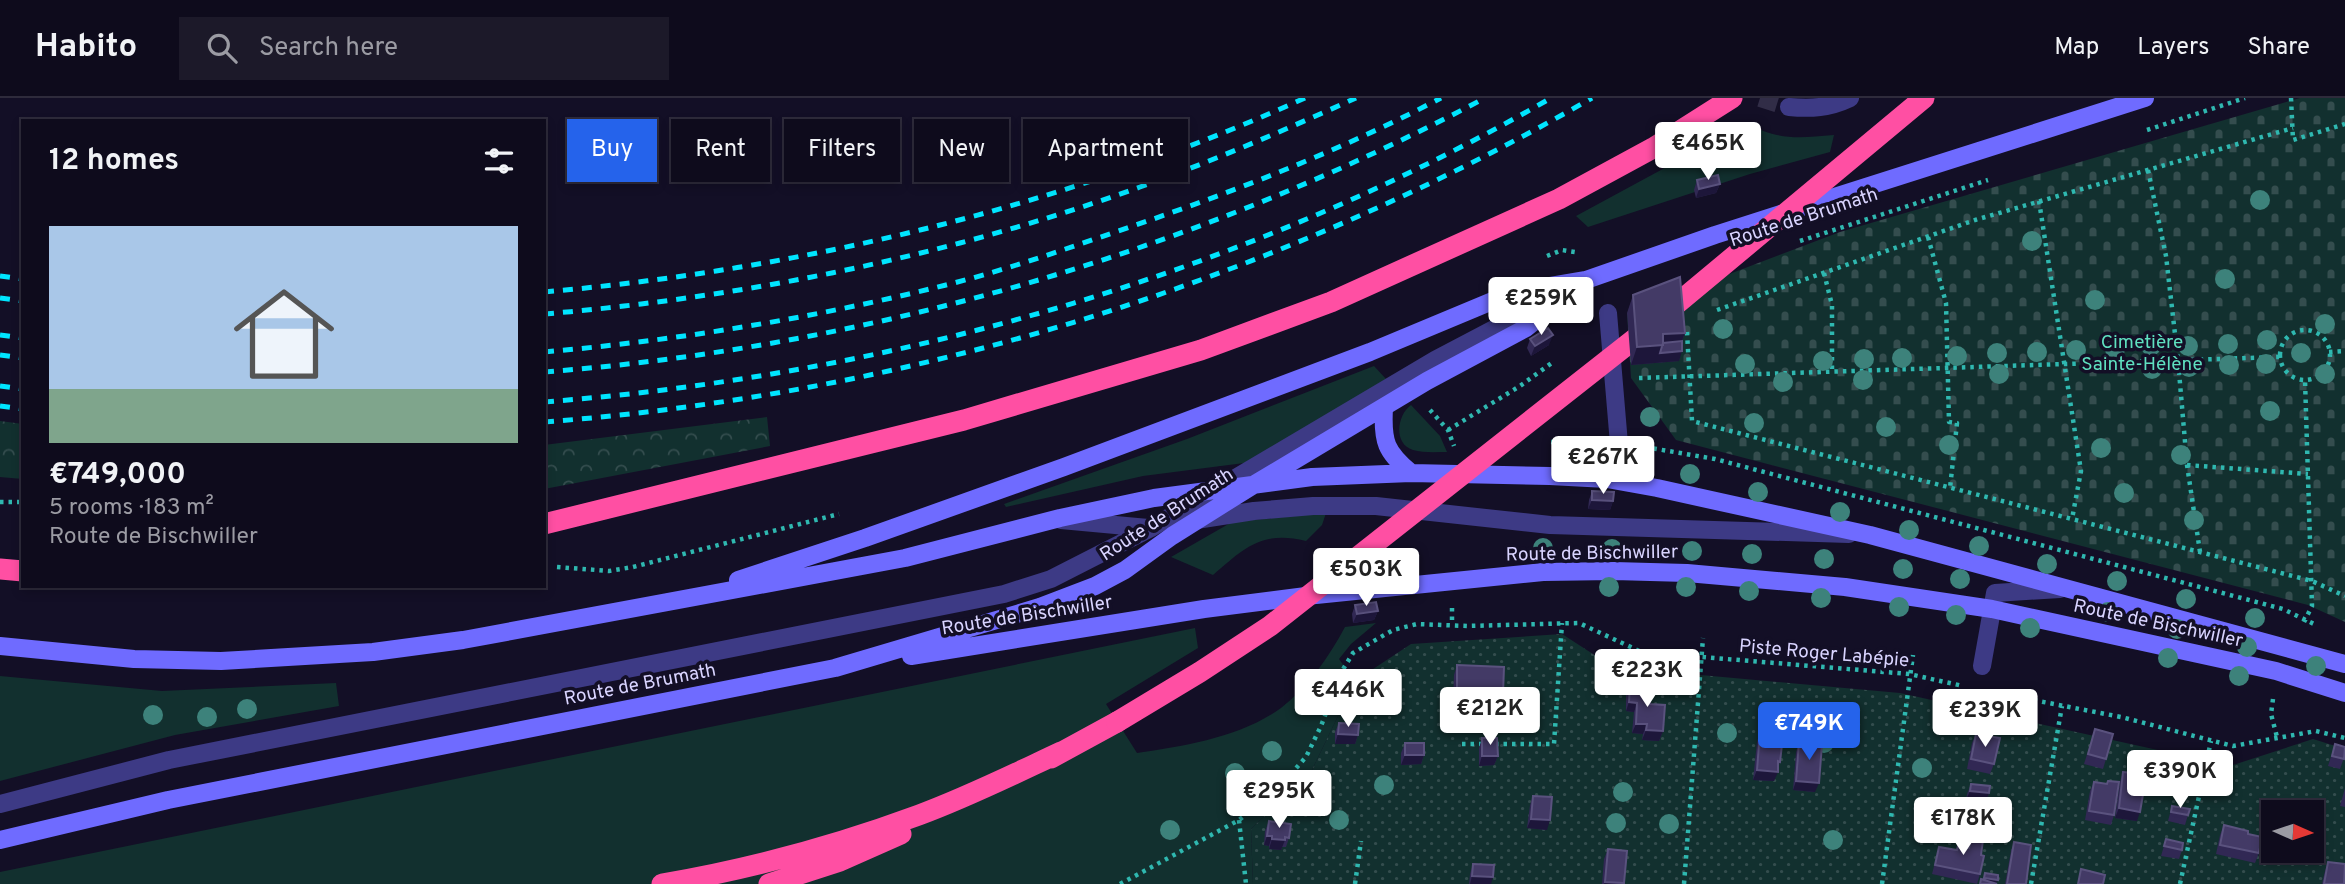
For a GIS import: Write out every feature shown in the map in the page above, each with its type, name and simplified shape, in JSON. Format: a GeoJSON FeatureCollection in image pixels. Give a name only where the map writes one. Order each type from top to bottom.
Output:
{"type":"FeatureCollection","features":[{"type":"Feature","properties":{"kind":"highway"},"geometry":{"type":"LineString","coordinates":[[769,884],[841,861],[994,789],[1117,722],[1270,626],[1637,337],[1924,98]]}},
{"type":"Feature","properties":{"kind":"highway"},"geometry":{"type":"LineString","coordinates":[[546,524],[964,421],[1201,350],[1331,302],[1559,199],[1653,148],[1727,101]]}},
{"type":"Feature","properties":{"kind":"highway"},"geometry":{"type":"LineString","coordinates":[[0,569],[21,571]]}},
{"type":"Feature","properties":{"kind":"highway"},"geometry":{"type":"LineString","coordinates":[[662,884],[752,867],[836,843],[921,814],[1061,752]]}},
{"type":"Feature","properties":{"kind":"main road","name":"Route de Brumath"},"geometry":{"type":"LineString","coordinates":[[672,602],[865,538],[1064,467],[1370,352],[1514,292],[1586,280],[1715,235],[2145,98]]}},
{"type":"Feature","properties":{"kind":"main road","name":"Route de Brumath"},"geometry":{"type":"LineString","coordinates":[[0,841],[168,800],[835,668],[1040,607],[1095,586],[1125,570],[1172,536],[1255,484],[1427,382],[1526,328],[1586,280]]}},
{"type":"Feature","properties":{"kind":"main road"},"geometry":{"type":"LineString","coordinates":[[1384,408],[1385,440],[1394,458],[1411,473]]}},
{"type":"Feature","properties":{"kind":"main road","name":"Route de Bischwiller"},"geometry":{"type":"LineString","coordinates":[[1255,484],[1312,477],[1411,473],[1550,475],[1607,479],[1870,535],[2345,664]]}},
{"type":"Feature","properties":{"kind":"main road","name":"Route de Brumath"},"geometry":{"type":"LineString","coordinates":[[0,646],[134,659],[221,661],[373,652],[463,640],[905,558],[1056,519],[1154,498],[1255,484]]}},
{"type":"Feature","properties":{"kind":"main road","name":"Route de Bischwiller"},"geometry":{"type":"LineString","coordinates":[[835,668],[1204,609],[1543,572],[1614,570],[1687,573],[1845,587],[1992,609],[2276,671],[2345,694]]}},
{"type":"Feature","properties":{"kind":"street"},"geometry":{"type":"LineString","coordinates":[[1789,107],[1811,109],[1837,104],[1850,98]]}},
{"type":"Feature","properties":{"kind":"street"},"geometry":{"type":"LineString","coordinates":[[0,804],[195,754],[1004,594],[1051,579],[1152,528],[1435,360],[1586,280]]}},
{"type":"Feature","properties":{"kind":"street"},"geometry":{"type":"LineString","coordinates":[[1608,313],[1619,444]]}},
{"type":"Feature","properties":{"kind":"street"},"geometry":{"type":"LineString","coordinates":[[1056,519],[1152,528],[1254,511],[1376,506],[1550,525],[1870,535]]}},
{"type":"Feature","properties":{"kind":"street"},"geometry":{"type":"LineString","coordinates":[[1982,666],[1995,593],[2069,588]]}},
{"type":"Feature","properties":{"kind":"path"},"geometry":{"type":"LineString","coordinates":[[2141,131],[2245,98]]}},
{"type":"Feature","properties":{"kind":"path"},"geometry":{"type":"LineString","coordinates":[[2291,98],[2293,140],[2345,124]]}},
{"type":"Feature","properties":{"kind":"path"},"geometry":{"type":"LineString","coordinates":[[1712,312],[2039,201],[2293,128]]}},
{"type":"Feature","properties":{"kind":"path"},"geometry":{"type":"LineString","coordinates":[[2148,170],[2166,256],[2187,466],[2200,552]]}},
{"type":"Feature","properties":{"kind":"path","name":"Route de Brumath"},"geometry":{"type":"LineString","coordinates":[[1790,244],[2000,176]]}},
{"type":"Feature","properties":{"kind":"path"},"geometry":{"type":"LineString","coordinates":[[2039,201],[2081,471],[2072,519]]}},
{"type":"Feature","properties":{"kind":"path"},"geometry":{"type":"LineString","coordinates":[[1928,237],[1946,303],[1950,422],[1957,423],[1950,488]]}},
{"type":"Feature","properties":{"kind":"path"},"geometry":{"type":"LineString","coordinates":[[1824,273],[1832,305],[1832,371]]}},
{"type":"Feature","properties":{"kind":"path"},"geometry":{"type":"LineString","coordinates":[[1687,320],[1692,421],[2312,581],[2345,596]]}},
{"type":"Feature","properties":{"kind":"path"},"geometry":{"type":"LineString","coordinates":[[2302,330],[2323,338],[2329,352],[2326,368],[2313,379],[2305,380],[2297,379],[2286,371],[2279,357],[2283,342],[2302,330]]}},
{"type":"Feature","properties":{"kind":"path"},"geometry":{"type":"LineString","coordinates":[[2329,352],[2345,351]]}},
{"type":"Feature","properties":{"kind":"path"},"geometry":{"type":"LineString","coordinates":[[1631,378],[2279,357]]}},
{"type":"Feature","properties":{"kind":"path"},"geometry":{"type":"LineString","coordinates":[[1422,401],[1448,430],[1554,362]]}},
{"type":"Feature","properties":{"kind":"path"},"geometry":{"type":"LineString","coordinates":[[2283,647],[2305,620],[2312,606],[2305,380]]}},
{"type":"Feature","properties":{"kind":"path"},"geometry":{"type":"LineString","coordinates":[[2187,466],[2308,474]]}},
{"type":"Feature","properties":{"kind":"path"},"geometry":{"type":"LineString","coordinates":[[0,502],[21,502]]}},
{"type":"Feature","properties":{"kind":"path"},"geometry":{"type":"LineString","coordinates":[[1462,744],[1554,744],[1562,622]]}},
{"type":"Feature","properties":{"kind":"path","name":"Piste Roger Labépie"},"geometry":{"type":"LineString","coordinates":[[1120,884],[1239,820],[1283,783],[1306,757],[1342,671],[1353,653],[1392,629],[1417,624],[1579,623],[1650,656],[1702,657],[1909,674],[1969,687]]}},
{"type":"Feature","properties":{"kind":"path"},"geometry":{"type":"LineString","coordinates":[[1684,884],[1703,638]]}},
{"type":"Feature","properties":{"kind":"path"},"geometry":{"type":"LineString","coordinates":[[1882,884],[1913,655]]}},
{"type":"Feature","properties":{"kind":"path"},"geometry":{"type":"LineString","coordinates":[[2276,671],[2271,714],[2277,737]]}},
{"type":"Feature","properties":{"kind":"path"},"geometry":{"type":"LineString","coordinates":[[1981,689],[2121,717],[2233,746],[2315,731],[2345,738]]}},
{"type":"Feature","properties":{"kind":"path"},"geometry":{"type":"LineString","coordinates":[[2031,884],[2062,706]]}},
{"type":"Feature","properties":{"kind":"path"},"geometry":{"type":"LineString","coordinates":[[2180,884],[2211,741]]}},
{"type":"Feature","properties":{"kind":"path"},"geometry":{"type":"LineString","coordinates":[[1239,820],[1246,884]]}},
{"type":"Feature","properties":{"kind":"path"},"geometry":{"type":"LineString","coordinates":[[1355,884],[1361,841]]}},
{"type":"Feature","properties":{"kind":"green space","name":"Cimetière Sainte-Hélène"},"geometry":{"type":"Polygon","coordinates":[[[2300,98],[2345,98],[2345,622],[2308,605],[1676,440],[1631,378],[1627,313],[1840,232],[2300,98]]]}},
{"type":"Feature","properties":{"kind":"green space"},"geometry":{"type":"Polygon","coordinates":[[[1745,122],[1788,137],[1834,135],[1830,152],[1750,174],[1588,227],[1576,216],[1696,151],[1745,122]]]}},
{"type":"Feature","properties":{"kind":"green space"},"geometry":{"type":"Polygon","coordinates":[[[1374,366],[1386,379],[1252,462],[1143,476],[1006,507],[1004,504],[1187,439],[1374,366]]]}},
{"type":"Feature","properties":{"kind":"green space"},"geometry":{"type":"Polygon","coordinates":[[[1411,405],[1440,436],[1447,452],[1417,451],[1402,442],[1400,422],[1411,405]]]}},
{"type":"Feature","properties":{"kind":"green space"},"geometry":{"type":"Polygon","coordinates":[[[767,417],[770,446],[546,489],[546,445],[767,417]]]}},
{"type":"Feature","properties":{"kind":"green space"},"geometry":{"type":"Polygon","coordinates":[[[0,421],[21,424],[21,479],[0,477],[0,421]]]}},
{"type":"Feature","properties":{"kind":"green space"},"geometry":{"type":"Polygon","coordinates":[[[1326,513],[1322,525],[1306,541],[1291,538],[1265,540],[1244,549],[1213,575],[1171,557],[1232,522],[1326,513]]]}},
{"type":"Feature","properties":{"kind":"green space"},"geometry":{"type":"Polygon","coordinates":[[[1376,623],[1351,644],[1339,659],[1355,681],[1312,770],[1251,829],[1253,884],[0,884],[0,872],[1195,628],[1198,648],[1106,704],[1137,753],[1174,747],[1231,733],[1265,718],[1291,700],[1309,681],[1345,627],[1376,623]]]}},
{"type":"Feature","properties":{"kind":"green space"},"geometry":{"type":"Polygon","coordinates":[[[1562,634],[1613,667],[1900,693],[2230,766],[2313,739],[2345,749],[2345,884],[1253,884],[1251,829],[1312,770],[1355,681],[1411,644],[1562,634]]]}},
{"type":"Feature","properties":{"kind":"green space"},"geometry":{"type":"Polygon","coordinates":[[[0,676],[162,691],[336,683],[339,706],[175,735],[0,781],[0,676]]]}},
{"type":"Feature","properties":{"kind":"building"},"geometry":{"type":"Polygon","coordinates":[[[1718,175],[1720,184],[1699,189],[1697,180],[1718,175]]]}},
{"type":"Feature","properties":{"kind":"building"},"geometry":{"type":"Polygon","coordinates":[[[1680,277],[1685,333],[1663,334],[1663,345],[1637,347],[1633,295],[1680,277]]]}},
{"type":"Feature","properties":{"kind":"building"},"geometry":{"type":"Polygon","coordinates":[[[1548,328],[1553,335],[1535,346],[1530,339],[1548,328]]]}},
{"type":"Feature","properties":{"kind":"building"},"geometry":{"type":"Polygon","coordinates":[[[1682,341],[1682,351],[1660,353],[1663,343],[1682,341]]]}},
{"type":"Feature","properties":{"kind":"building"},"geometry":{"type":"Polygon","coordinates":[[[1592,491],[1614,492],[1613,501],[1592,500],[1592,491]]]}},
{"type":"Feature","properties":{"kind":"building"},"geometry":{"type":"Polygon","coordinates":[[[1376,602],[1378,611],[1357,614],[1355,605],[1376,602]]]}},
{"type":"Feature","properties":{"kind":"building"},"geometry":{"type":"Polygon","coordinates":[[[1457,665],[1504,667],[1503,694],[1490,694],[1490,689],[1457,690],[1457,665]]]}},
{"type":"Feature","properties":{"kind":"building"},"geometry":{"type":"Polygon","coordinates":[[[1630,686],[1651,687],[1650,704],[1665,705],[1663,731],[1646,730],[1647,724],[1636,724],[1637,703],[1629,702],[1630,686]]]}},
{"type":"Feature","properties":{"kind":"building"},"geometry":{"type":"Polygon","coordinates":[[[1339,723],[1359,724],[1358,735],[1338,734],[1339,723]]]}},
{"type":"Feature","properties":{"kind":"building"},"geometry":{"type":"Polygon","coordinates":[[[2095,729],[2113,734],[2106,759],[2088,754],[2095,729]]]}},
{"type":"Feature","properties":{"kind":"building"},"geometry":{"type":"Polygon","coordinates":[[[1760,732],[1783,736],[1778,772],[1757,770],[1760,732]]]}},
{"type":"Feature","properties":{"kind":"building"},"geometry":{"type":"Polygon","coordinates":[[[1976,734],[2000,738],[1994,764],[1971,759],[1976,734]]]}},
{"type":"Feature","properties":{"kind":"building"},"geometry":{"type":"Polygon","coordinates":[[[1482,738],[1497,738],[1498,756],[1482,756],[1482,738]]]}},
{"type":"Feature","properties":{"kind":"building"},"geometry":{"type":"Polygon","coordinates":[[[1799,742],[1822,744],[1819,783],[1796,781],[1799,742]]]}},
{"type":"Feature","properties":{"kind":"building"},"geometry":{"type":"Polygon","coordinates":[[[1405,743],[1424,743],[1424,755],[1405,755],[1405,743]]]}},
{"type":"Feature","properties":{"kind":"building"},"geometry":{"type":"Polygon","coordinates":[[[2335,744],[2345,747],[2344,759],[2332,756],[2335,744]]]}},
{"type":"Feature","properties":{"kind":"building"},"geometry":{"type":"Polygon","coordinates":[[[2123,772],[2132,773],[2131,780],[2145,783],[2140,812],[2119,808],[2123,772]]]}},
{"type":"Feature","properties":{"kind":"building"},"geometry":{"type":"Polygon","coordinates":[[[2108,781],[2119,782],[2114,815],[2089,811],[2094,782],[2107,784],[2108,781]]]}},
{"type":"Feature","properties":{"kind":"building"},"geometry":{"type":"Polygon","coordinates":[[[1971,784],[1990,786],[1989,793],[1970,791],[1971,784]]]}},
{"type":"Feature","properties":{"kind":"building"},"geometry":{"type":"Polygon","coordinates":[[[1533,796],[1552,797],[1550,820],[1531,819],[1533,796]]]}},
{"type":"Feature","properties":{"kind":"building"},"geometry":{"type":"Polygon","coordinates":[[[1969,798],[1980,799],[1976,818],[1967,816],[1969,798]]]}},
{"type":"Feature","properties":{"kind":"building"},"geometry":{"type":"Polygon","coordinates":[[[2172,806],[2190,809],[2188,815],[2171,812],[2172,806]]]}},
{"type":"Feature","properties":{"kind":"building"},"geometry":{"type":"Polygon","coordinates":[[[1269,821],[1291,824],[1289,838],[1272,839],[1272,836],[1267,836],[1269,821]]]}},
{"type":"Feature","properties":{"kind":"building"},"geometry":{"type":"Polygon","coordinates":[[[2224,825],[2261,837],[2259,853],[2220,845],[2224,825]]]}},
{"type":"Feature","properties":{"kind":"building"},"geometry":{"type":"Polygon","coordinates":[[[1971,838],[1983,840],[1981,855],[1984,856],[1980,874],[1935,865],[1939,847],[1957,850],[1958,846],[1969,848],[1971,838]]]}},
{"type":"Feature","properties":{"kind":"building"},"geometry":{"type":"Polygon","coordinates":[[[2166,839],[2183,843],[2182,850],[2164,846],[2166,839]]]}},
{"type":"Feature","properties":{"kind":"building"},"geometry":{"type":"Polygon","coordinates":[[[2014,842],[2031,845],[2026,884],[2007,884],[2014,842]]]}},
{"type":"Feature","properties":{"kind":"building"},"geometry":{"type":"Polygon","coordinates":[[[1608,849],[1627,851],[1624,883],[1605,882],[1608,849]]]}},
{"type":"Feature","properties":{"kind":"building"},"geometry":{"type":"Polygon","coordinates":[[[2328,862],[2345,864],[2344,884],[2324,884],[2328,862]]]}},
{"type":"Feature","properties":{"kind":"building"},"geometry":{"type":"Polygon","coordinates":[[[1473,864],[1494,865],[1493,877],[1472,876],[1473,864]]]}},
{"type":"Feature","properties":{"kind":"building"},"geometry":{"type":"Polygon","coordinates":[[[2081,869],[2105,875],[2103,884],[2078,884],[2081,869]]]}},
{"type":"Feature","properties":{"kind":"building"},"geometry":{"type":"Polygon","coordinates":[[[1985,873],[1998,875],[1998,880],[1984,878],[1985,873]]]}},
{"type":"Feature","properties":{"kind":"building"},"geometry":{"type":"Polygon","coordinates":[[[1981,879],[1997,884],[1980,884],[1981,879]]]}},
{"type":"Feature","properties":{"kind":"tunnel"},"geometry":{"type":"LineString","coordinates":[[1760,98],[1789,107]]}},
{"type":"Feature","properties":{"kind":"railway"},"geometry":{"type":"LineString","coordinates":[[546,292],[740,267],[933,227],[1122,171],[1305,98]]}},
{"type":"Feature","properties":{"kind":"railway"},"geometry":{"type":"LineString","coordinates":[[546,314],[696,297],[771,285],[921,253],[994,234],[1068,212],[1167,177],[1356,98]]}},
{"type":"Feature","properties":{"kind":"railway"},"geometry":{"type":"LineString","coordinates":[[546,352],[746,326],[847,308],[970,279],[1087,242],[1250,183],[1328,152],[1441,98]]}},
{"type":"Feature","properties":{"kind":"railway"},"geometry":{"type":"LineString","coordinates":[[546,372],[666,359],[788,340],[909,315],[1028,283],[1146,245],[1262,202],[1375,153],[1485,98]]}},
{"type":"Feature","properties":{"kind":"railway"},"geometry":{"type":"LineString","coordinates":[[546,402],[675,388],[806,368],[936,340],[1064,306],[1190,264],[1314,216],[1434,160],[1551,98]]}},
{"type":"Feature","properties":{"kind":"railway"},"geometry":{"type":"LineString","coordinates":[[546,422],[682,408],[818,385],[953,356],[1086,318],[1217,274],[1345,222],[1470,164],[1592,98]]}},
{"type":"Feature","properties":{"kind":"railway"},"geometry":{"type":"LineString","coordinates":[[0,276],[21,279]]}},
{"type":"Feature","properties":{"kind":"railway"},"geometry":{"type":"LineString","coordinates":[[0,298],[21,301]]}},
{"type":"Feature","properties":{"kind":"railway"},"geometry":{"type":"LineString","coordinates":[[0,335],[21,338]]}},
{"type":"Feature","properties":{"kind":"railway"},"geometry":{"type":"LineString","coordinates":[[0,355],[21,358]]}},
{"type":"Feature","properties":{"kind":"railway"},"geometry":{"type":"LineString","coordinates":[[0,386],[21,389]]}},
{"type":"Feature","properties":{"kind":"railway"},"geometry":{"type":"LineString","coordinates":[[0,406],[21,409]]}}]}
